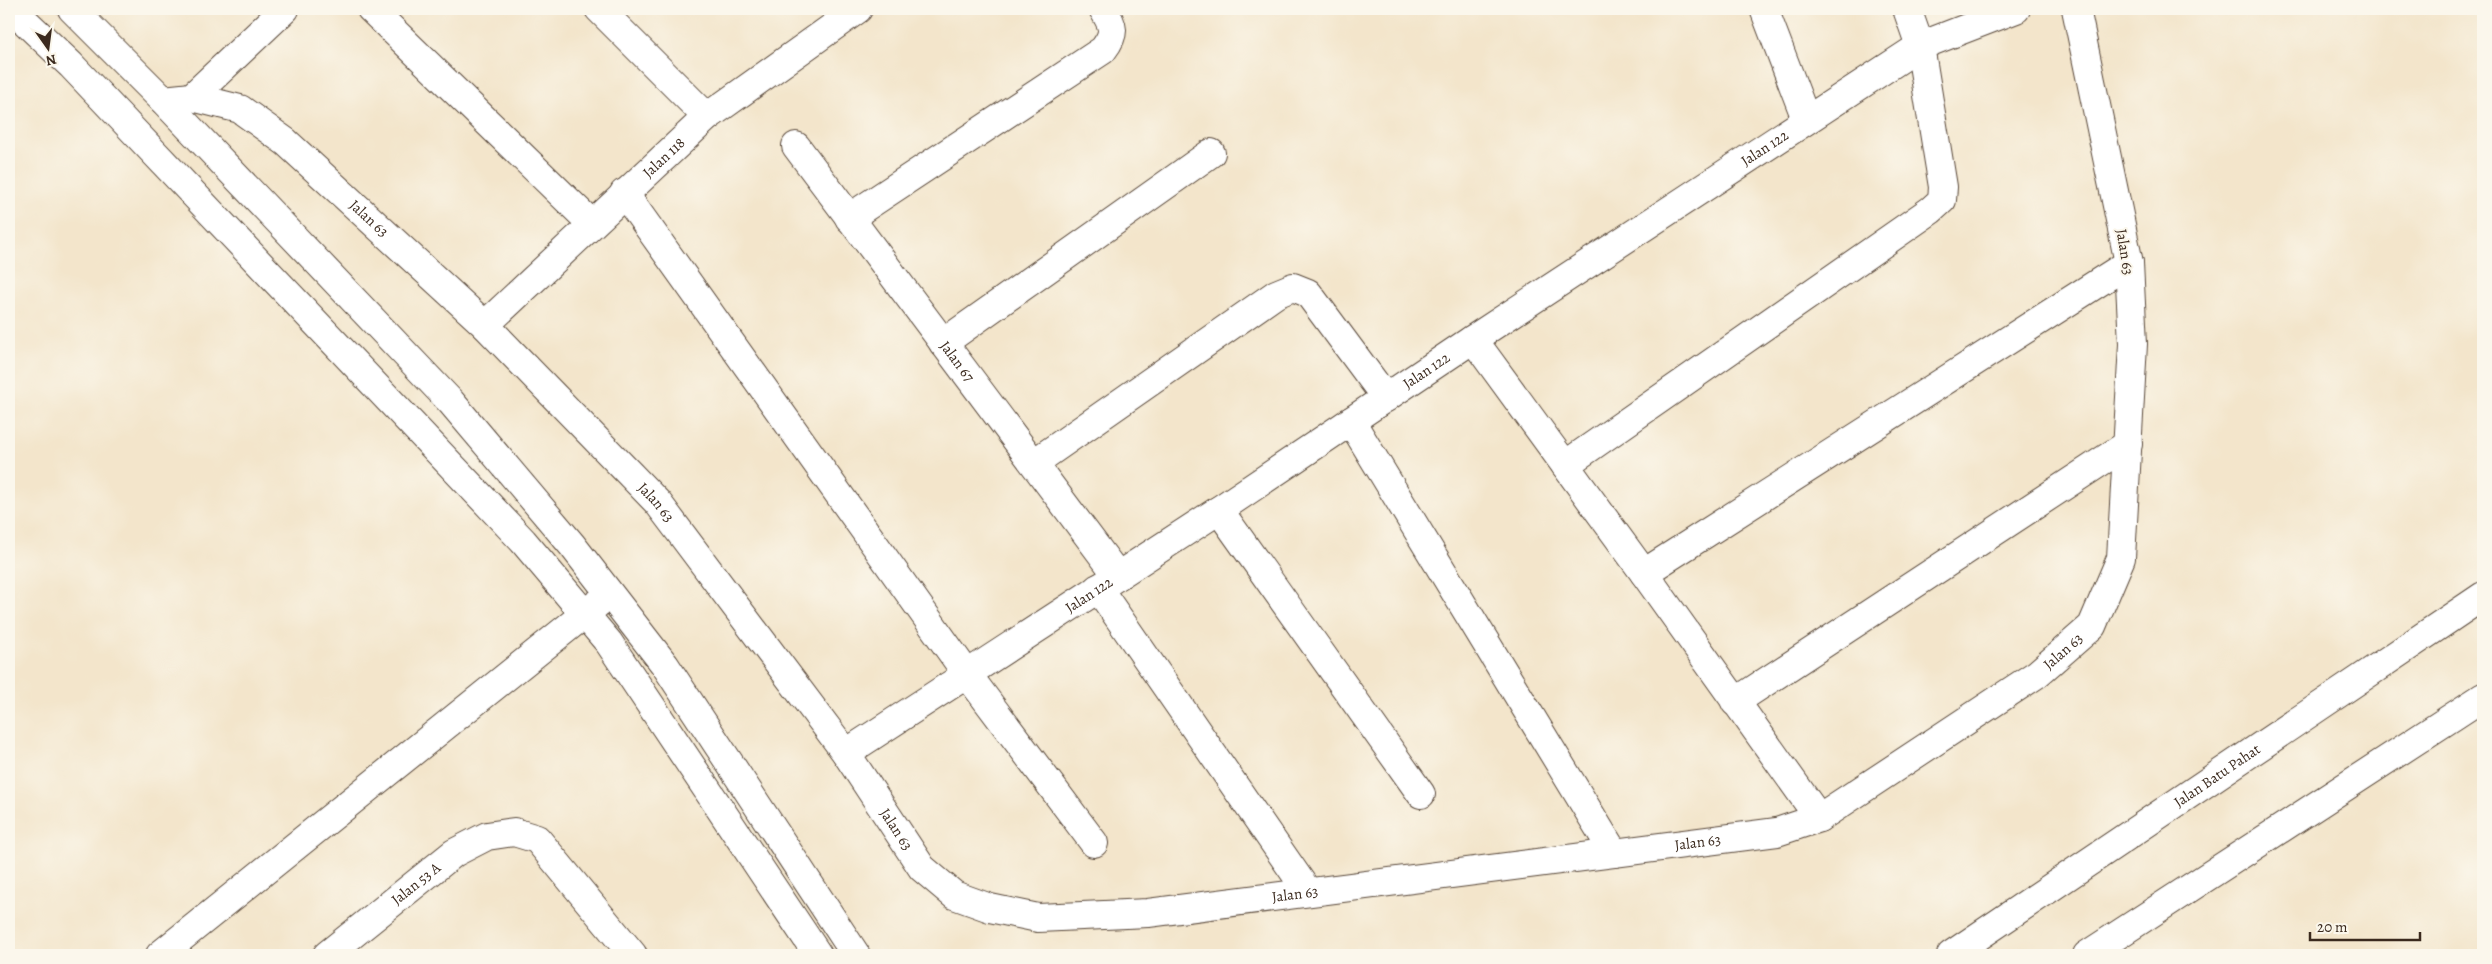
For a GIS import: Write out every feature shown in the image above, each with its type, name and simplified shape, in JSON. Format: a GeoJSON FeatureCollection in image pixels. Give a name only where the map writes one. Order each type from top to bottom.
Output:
{"type":"FeatureCollection","features":[{"type":"Feature","properties":{"kind":"main road"},"geometry":{"type":"LineString","coordinates":[[12,9],[71,65],[523,541],[582,614],[609,643],[818,955]]}},
{"type":"Feature","properties":{"kind":"main road"},"geometry":{"type":"LineString","coordinates":[[72,9],[163,100],[451,402],[572,545],[665,665],[856,955]]}},
{"type":"Feature","properties":{"kind":"main road"},"geometry":{"type":"LineString","coordinates":[[192,97],[286,9]]}},
{"type":"Feature","properties":{"kind":"main road"},"geometry":{"type":"LineString","coordinates":[[371,9],[591,224]]}},
{"type":"Feature","properties":{"kind":"main road"},"geometry":{"type":"LineString","coordinates":[[599,9],[707,117]]}},
{"type":"Feature","properties":{"kind":"main road","name":"Jalan 118"},"geometry":{"type":"LineString","coordinates":[[485,325],[707,117],[858,9]]}},
{"type":"Feature","properties":{"kind":"main road"},"geometry":{"type":"LineString","coordinates":[[849,218],[1103,50],[1111,38],[1113,27],[1103,9]]}},
{"type":"Feature","properties":{"kind":"main road"},"geometry":{"type":"LineString","coordinates":[[1764,9],[1806,119]]}},
{"type":"Feature","properties":{"kind":"main road"},"geometry":{"type":"LineString","coordinates":[[1566,465],[1931,210],[1942,200],[1943,187],[1920,46],[1906,9]]}},
{"type":"Feature","properties":{"kind":"main road","name":"Jalan 122"},"geometry":{"type":"LineString","coordinates":[[846,753],[1219,510],[1473,339],[1920,46],[2016,9]]}},
{"type":"Feature","properties":{"kind":"main road","name":"Jalan 63"},"geometry":{"type":"LineString","coordinates":[[163,100],[192,97],[240,109],[286,142],[485,325],[658,503],[846,753],[922,868],[954,895],[990,908],[1038,918],[1148,913],[1777,832],[1819,818],[2037,674],[2092,626],[2121,558],[2132,344],[2129,262],[2076,9]]}},
{"type":"Feature","properties":{"kind":"main road","name":"Jalan 67"},"geometry":{"type":"LineString","coordinates":[[796,146],[1034,463],[1108,582],[1308,892]]}},
{"type":"Feature","properties":{"kind":"main road"},"geometry":{"type":"LineString","coordinates":[[943,343],[1211,153]]}},
{"type":"Feature","properties":{"kind":"main road"},"geometry":{"type":"LineString","coordinates":[[624,193],[967,674],[1094,843]]}},
{"type":"Feature","properties":{"kind":"main road"},"geometry":{"type":"LineString","coordinates":[[1644,573],[2129,262]]}},
{"type":"Feature","properties":{"kind":"main road"},"geometry":{"type":"LineString","coordinates":[[1034,463],[1276,294],[1293,287],[1308,293],[1386,398]]}},
{"type":"Feature","properties":{"kind":"main road"},"geometry":{"type":"LineString","coordinates":[[1473,339],[1566,465],[1819,818]]}},
{"type":"Feature","properties":{"kind":"main road"},"geometry":{"type":"LineString","coordinates":[[1352,421],[1614,853]]}},
{"type":"Feature","properties":{"kind":"main road"},"geometry":{"type":"LineString","coordinates":[[1735,702],[2128,444]]}},
{"type":"Feature","properties":{"kind":"main road"},"geometry":{"type":"LineString","coordinates":[[1219,510],[1421,794]]}},
{"type":"Feature","properties":{"kind":"main road"},"geometry":{"type":"LineString","coordinates":[[160,955],[582,614],[610,595]]}},
{"type":"Feature","properties":{"kind":"main road","name":"Jalan Batu Pahat"},"geometry":{"type":"LineString","coordinates":[[1951,955],[2483,596]]}},
{"type":"Feature","properties":{"kind":"main road"},"geometry":{"type":"LineString","coordinates":[[2087,955],[2483,698]]}},
{"type":"Feature","properties":{"kind":"main road","name":"Jalan 53 A"},"geometry":{"type":"LineString","coordinates":[[327,955],[454,853],[486,836],[514,832],[537,839],[622,952]]}}]}
